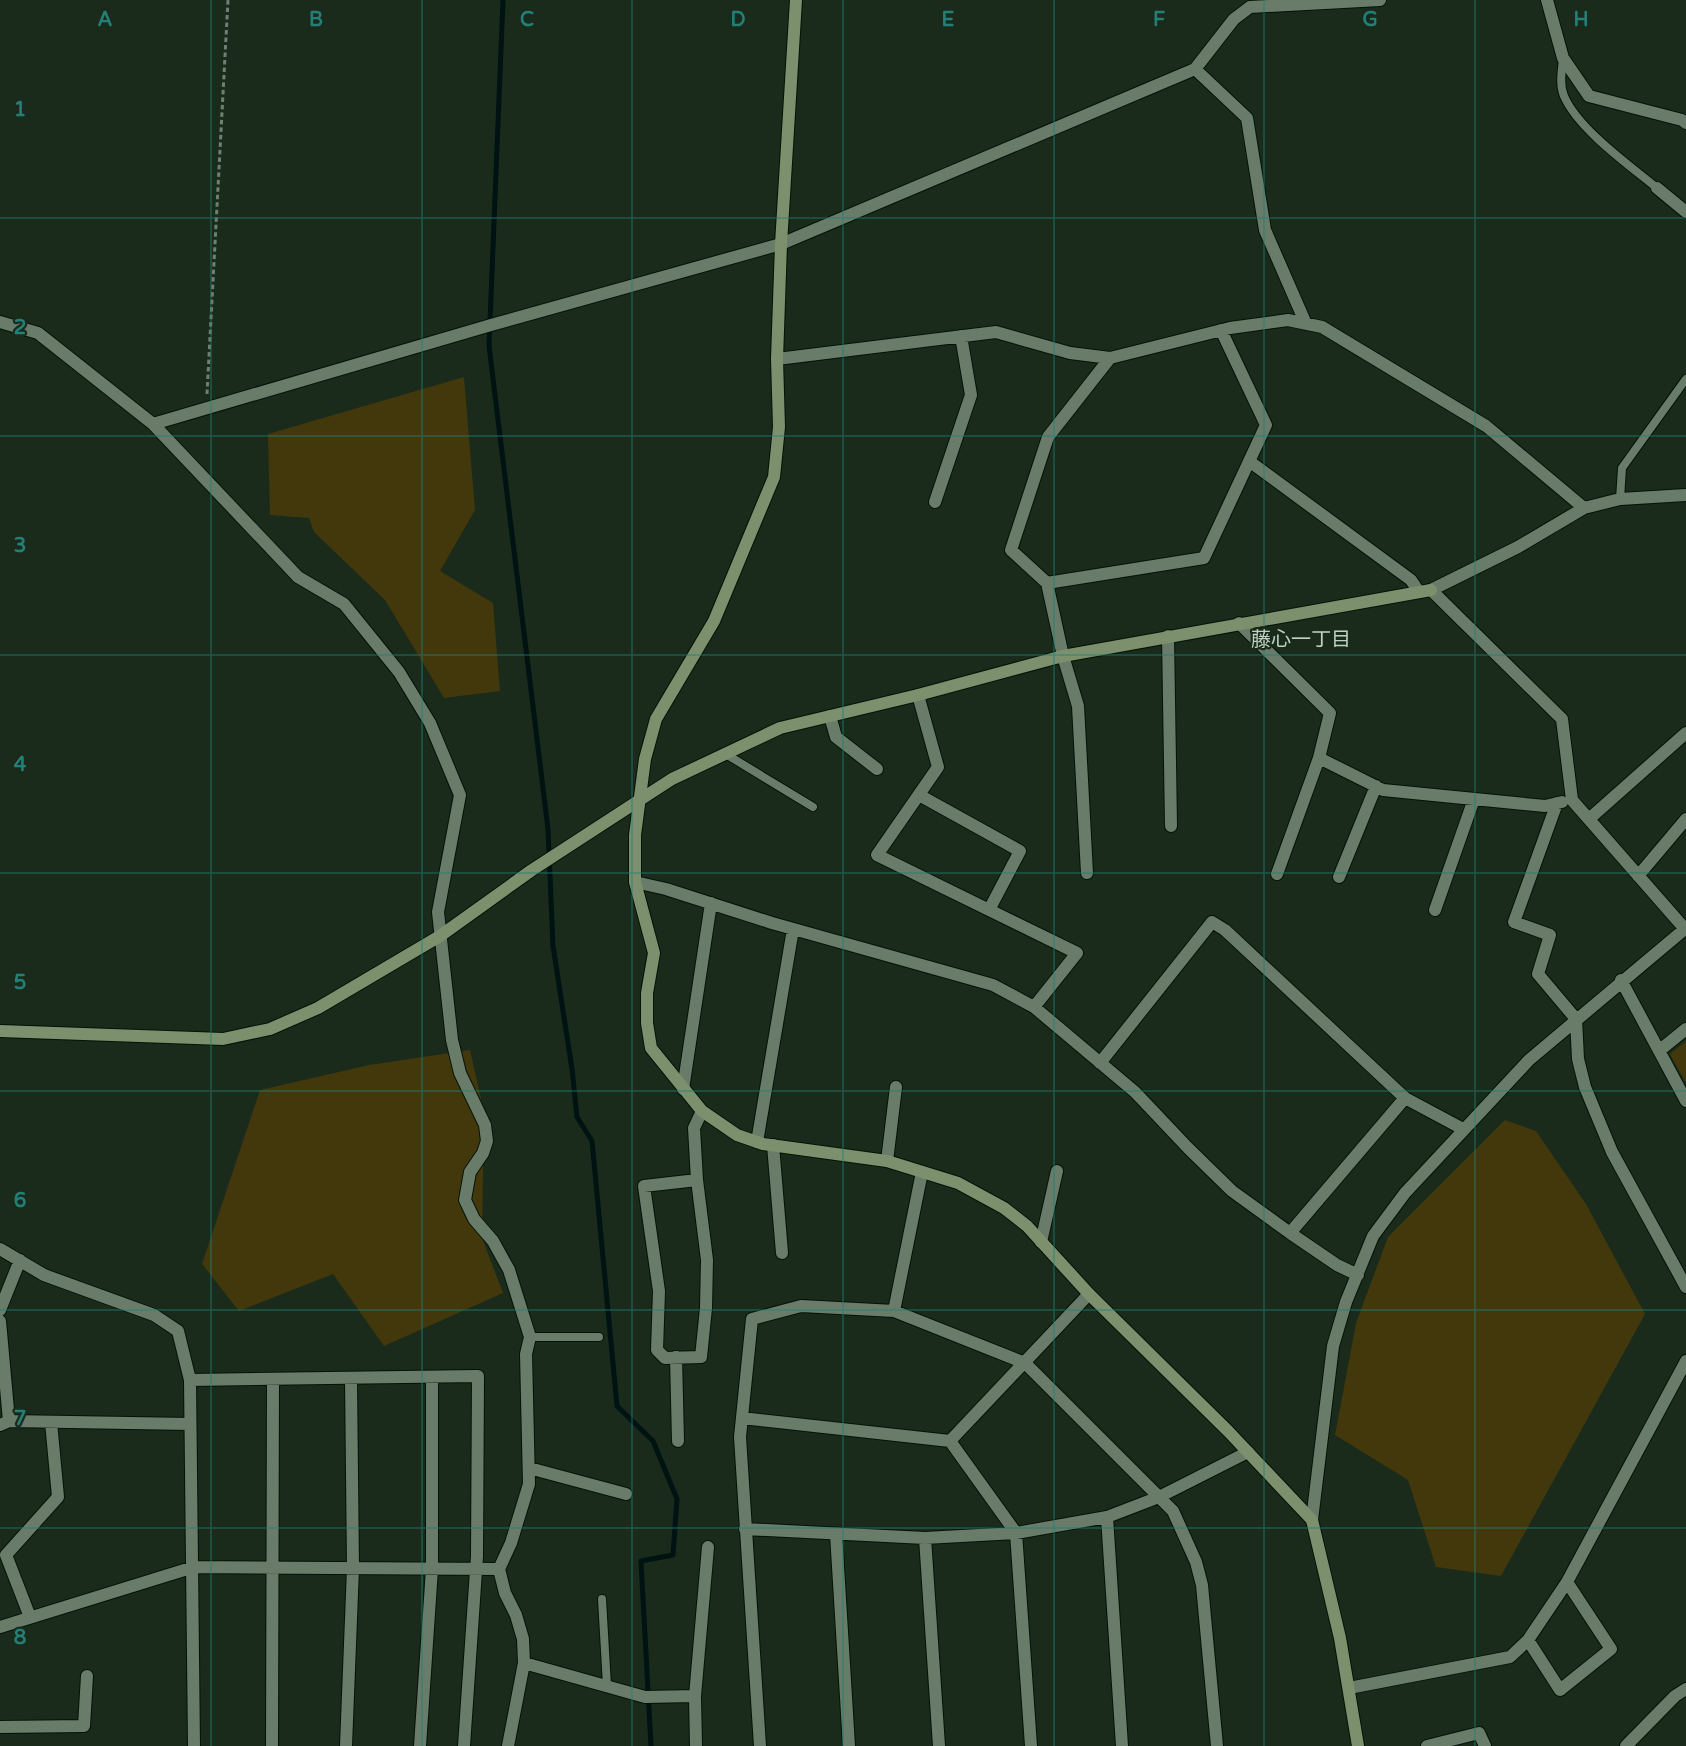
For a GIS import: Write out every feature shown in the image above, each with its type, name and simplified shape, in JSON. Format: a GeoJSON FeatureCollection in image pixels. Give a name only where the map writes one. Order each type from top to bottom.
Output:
{"type":"FeatureCollection","features":[{"type":"Feature","properties":{"kind":"street"},"geometry":{"type":"LineString","coordinates":[[796,0],[781,244],[777,359],[778,427],[774,477],[714,621],[656,719],[645,759],[639,802],[635,835],[635,882],[654,953],[647,993],[647,1023],[651,1048],[702,1111],[737,1135],[773,1145],[887,1161],[958,1183],[984,1196],[1019,1220],[1312,1520]]}},
{"type":"Feature","properties":{"kind":"street"},"geometry":{"type":"LineString","coordinates":[[153,424],[490,325],[781,244],[1195,69],[1234,19],[1250,8],[1380,0]]}},
{"type":"Feature","properties":{"kind":"street"},"geometry":{"type":"LineString","coordinates":[[1548,0],[1563,58],[1588,96],[1682,120],[1686,123]]}},
{"type":"Feature","properties":{"kind":"street"},"geometry":{"type":"LineString","coordinates":[[1195,69],[1247,118],[1265,230],[1306,324]]}},
{"type":"Feature","properties":{"kind":"street"},"geometry":{"type":"LineString","coordinates":[[1657,188],[1686,212]]}},
{"type":"Feature","properties":{"kind":"street"},"geometry":{"type":"LineString","coordinates":[[777,359],[996,332],[1070,353],[1110,358],[1221,330],[1287,320],[1322,327],[1486,426],[1584,508]]}},
{"type":"Feature","properties":{"kind":"street"},"geometry":{"type":"LineString","coordinates":[[0,322],[38,333],[153,424],[298,577],[344,604],[399,672],[430,723],[460,795],[438,912],[452,1040],[460,1073],[485,1125],[487,1141],[483,1153],[470,1172],[465,1200],[474,1219],[493,1241],[509,1270],[530,1337],[526,1354],[529,1484],[511,1543],[499,1569],[505,1593],[516,1615],[523,1639],[524,1663],[512,1745]]}},
{"type":"Feature","properties":{"kind":"street"},"geometry":{"type":"LineString","coordinates":[[1047,583],[1204,558],[1266,425],[1221,330]]}},
{"type":"Feature","properties":{"kind":"street"},"geometry":{"type":"LineString","coordinates":[[935,502],[971,395],[961,336]]}},
{"type":"Feature","properties":{"kind":"street"},"geometry":{"type":"LineString","coordinates":[[1087,873],[1078,706],[1063,656],[1047,583],[1011,550],[1048,437],[1110,358]]}},
{"type":"Feature","properties":{"kind":"street"},"geometry":{"type":"LineString","coordinates":[[1249,461],[1425,591],[1562,719],[1572,800],[1685,929],[1621,980],[1529,1060],[1463,1129],[1391,1210],[1373,1236],[1333,1346],[1312,1520],[1349,1688],[1358,1746]]}},
{"type":"Feature","properties":{"kind":"street"},"geometry":{"type":"LineString","coordinates":[[0,1031],[223,1039],[270,1029],[318,1008],[440,936],[532,870],[672,779],[780,728],[918,695],[1063,656],[1425,591],[1518,547],[1584,508],[1620,499],[1686,495]]}},
{"type":"Feature","properties":{"kind":"street"},"geometry":{"type":"LineString","coordinates":[[1239,623],[1330,713],[1319,758],[1277,874]]}},
{"type":"Feature","properties":{"kind":"street"},"geometry":{"type":"LineString","coordinates":[[1168,636],[1171,826]]}},
{"type":"Feature","properties":{"kind":"street"},"geometry":{"type":"LineString","coordinates":[[918,695],[938,767],[877,855],[1077,953],[1034,1007]]}},
{"type":"Feature","properties":{"kind":"street"},"geometry":{"type":"LineString","coordinates":[[830,716],[836,737],[877,769]]}},
{"type":"Feature","properties":{"kind":"street"},"geometry":{"type":"LineString","coordinates":[[1589,819],[1686,733]]}},
{"type":"Feature","properties":{"kind":"street"},"geometry":{"type":"LineString","coordinates":[[1319,758],[1383,790],[1545,806],[1572,800]]}},
{"type":"Feature","properties":{"kind":"street"},"geometry":{"type":"LineString","coordinates":[[1339,877],[1376,786]]}},
{"type":"Feature","properties":{"kind":"street"},"geometry":{"type":"LineString","coordinates":[[919,795],[1020,851],[988,910]]}},
{"type":"Feature","properties":{"kind":"street"},"geometry":{"type":"LineString","coordinates":[[1435,910],[1474,799]]}},
{"type":"Feature","properties":{"kind":"street"},"geometry":{"type":"LineString","coordinates":[[1557,803],[1514,922],[1550,935],[1538,974],[1576,1019],[1578,1059],[1585,1087],[1612,1152],[1686,1287]]}},
{"type":"Feature","properties":{"kind":"street"},"geometry":{"type":"LineString","coordinates":[[1638,876],[1686,819]]}},
{"type":"Feature","properties":{"kind":"street"},"geometry":{"type":"LineString","coordinates":[[635,882],[993,985],[1034,1007],[1135,1092],[1232,1191],[1337,1265],[1358,1275]]}},
{"type":"Feature","properties":{"kind":"street"},"geometry":{"type":"LineString","coordinates":[[683,1089],[711,903]]}},
{"type":"Feature","properties":{"kind":"street"},"geometry":{"type":"LineString","coordinates":[[1100,1063],[1212,922],[1225,930],[1405,1098],[1463,1129]]}},
{"type":"Feature","properties":{"kind":"street"},"geometry":{"type":"LineString","coordinates":[[758,1142],[793,929]]}},
{"type":"Feature","properties":{"kind":"street"},"geometry":{"type":"LineString","coordinates":[[1621,980],[1686,1101]]}},
{"type":"Feature","properties":{"kind":"street"},"geometry":{"type":"LineString","coordinates":[[1660,1050],[1686,1029]]}},
{"type":"Feature","properties":{"kind":"street"},"geometry":{"type":"LineString","coordinates":[[887,1161],[896,1087]]}},
{"type":"Feature","properties":{"kind":"street"},"geometry":{"type":"LineString","coordinates":[[1290,1233],[1405,1098]]}},
{"type":"Feature","properties":{"kind":"street"},"geometry":{"type":"LineString","coordinates":[[697,1180],[644,1186],[659,1292],[657,1350],[665,1358],[700,1357],[706,1308],[707,1260],[697,1180],[694,1128],[702,1111]]}},
{"type":"Feature","properties":{"kind":"street"},"geometry":{"type":"LineString","coordinates":[[773,1145],[782,1253]]}},
{"type":"Feature","properties":{"kind":"street"},"geometry":{"type":"LineString","coordinates":[[1041,1242],[1057,1171]]}},
{"type":"Feature","properties":{"kind":"street"},"geometry":{"type":"LineString","coordinates":[[894,1311],[922,1172]]}},
{"type":"Feature","properties":{"kind":"street"},"geometry":{"type":"LineString","coordinates":[[0,1249],[44,1275],[154,1315],[178,1331],[190,1380],[194,1567],[194,1746]]}},
{"type":"Feature","properties":{"kind":"street"},"geometry":{"type":"LineString","coordinates":[[0,1310],[20,1260]]}},
{"type":"Feature","properties":{"kind":"street"},"geometry":{"type":"LineString","coordinates":[[950,1441],[1089,1294]]}},
{"type":"Feature","properties":{"kind":"street"},"geometry":{"type":"LineString","coordinates":[[760,1746],[740,1437],[752,1319],[801,1306],[894,1311],[1025,1363],[1173,1511],[1196,1562],[1202,1585],[1217,1746]]}},
{"type":"Feature","properties":{"kind":"street"},"geometry":{"type":"LineString","coordinates":[[0,1321],[5,1423],[190,1424]]}},
{"type":"Feature","properties":{"kind":"street"},"geometry":{"type":"LineString","coordinates":[[676,1358],[678,1441]]}},
{"type":"Feature","properties":{"kind":"street"},"geometry":{"type":"LineString","coordinates":[[1349,1688],[1510,1657],[1528,1640],[1568,1582],[1686,1361]]}},
{"type":"Feature","properties":{"kind":"street"},"geometry":{"type":"LineString","coordinates":[[190,1380],[478,1376],[476,1570],[464,1746]]}},
{"type":"Feature","properties":{"kind":"street"},"geometry":{"type":"LineString","coordinates":[[420,1746],[432,1569],[432,1377]]}},
{"type":"Feature","properties":{"kind":"street"},"geometry":{"type":"LineString","coordinates":[[346,1746],[353,1568],[351,1379]]}},
{"type":"Feature","properties":{"kind":"street"},"geometry":{"type":"LineString","coordinates":[[272,1746],[273,1380]]}},
{"type":"Feature","properties":{"kind":"street"},"geometry":{"type":"LineString","coordinates":[[742,1418],[950,1441],[1016,1533],[1031,1746]]}},
{"type":"Feature","properties":{"kind":"street"},"geometry":{"type":"LineString","coordinates":[[30,1617],[6,1555],[58,1497],[51,1422]]}},
{"type":"Feature","properties":{"kind":"street"},"geometry":{"type":"LineString","coordinates":[[745,1529],[925,1538],[1016,1533],[1107,1517],[1159,1497],[1248,1452]]}},
{"type":"Feature","properties":{"kind":"street"},"geometry":{"type":"LineString","coordinates":[[529,1468],[626,1494]]}},
{"type":"Feature","properties":{"kind":"street"},"geometry":{"type":"LineString","coordinates":[[1107,1517],[1122,1746]]}},
{"type":"Feature","properties":{"kind":"street"},"geometry":{"type":"LineString","coordinates":[[836,1534],[849,1746]]}},
{"type":"Feature","properties":{"kind":"street"},"geometry":{"type":"LineString","coordinates":[[925,1538],[939,1746]]}},
{"type":"Feature","properties":{"kind":"street"},"geometry":{"type":"LineString","coordinates":[[696,1746],[695,1696],[708,1547]]}},
{"type":"Feature","properties":{"kind":"street"},"geometry":{"type":"LineString","coordinates":[[0,1627],[194,1567],[499,1569]]}},
{"type":"Feature","properties":{"kind":"street"},"geometry":{"type":"LineString","coordinates":[[1528,1640],[1560,1689],[1611,1649],[1568,1582]]}},
{"type":"Feature","properties":{"kind":"street"},"geometry":{"type":"LineString","coordinates":[[524,1663],[645,1697],[695,1696]]}},
{"type":"Feature","properties":{"kind":"street"},"geometry":{"type":"LineString","coordinates":[[0,1727],[84,1726],[87,1676]]}},
{"type":"Feature","properties":{"kind":"street"},"geometry":{"type":"LineString","coordinates":[[1626,1746],[1675,1696],[1686,1689]]}},
{"type":"Feature","properties":{"kind":"street"},"geometry":{"type":"LineString","coordinates":[[1427,1746],[1479,1733],[1485,1746]]}},
{"type":"Feature","properties":{"kind":"lane"},"geometry":{"type":"LineString","coordinates":[[1563,58],[1561,81],[1564,96],[1586,125],[1612,152],[1657,188]]}},
{"type":"Feature","properties":{"kind":"lane"},"geometry":{"type":"LineString","coordinates":[[1620,499],[1622,468],[1686,379]]}},
{"type":"Feature","properties":{"kind":"lane"},"geometry":{"type":"LineString","coordinates":[[723,753],[813,807]]}},
{"type":"Feature","properties":{"kind":"lane"},"geometry":{"type":"LineString","coordinates":[[530,1337],[599,1337]]}},
{"type":"Feature","properties":{"kind":"lane"},"geometry":{"type":"LineString","coordinates":[[602,1599],[608,1686]]}},
{"type":"Feature","properties":{"kind":"path"},"geometry":{"type":"LineString","coordinates":[[206,410],[228,0]]}},
{"type":"Feature","properties":{"kind":"shaded area"},"geometry":{"type":"Polygon","coordinates":[[[464,377],[475,510],[440,571],[493,603],[500,691],[444,698],[385,600],[314,532],[309,518],[270,515],[268,434],[464,377]]]}},
{"type":"Feature","properties":{"kind":"shaded area"},"geometry":{"type":"Polygon","coordinates":[[[1686,1041],[1686,1083],[1670,1054],[1686,1041]]]}},
{"type":"Feature","properties":{"kind":"shaded area"},"geometry":{"type":"Polygon","coordinates":[[[470,1050],[484,1112],[482,1238],[503,1293],[384,1346],[333,1274],[239,1311],[202,1264],[260,1090],[369,1065],[470,1050]]]}},
{"type":"Feature","properties":{"kind":"shaded area"},"geometry":{"type":"Polygon","coordinates":[[[1505,1120],[1536,1131],[1586,1204],[1645,1314],[1501,1576],[1436,1567],[1408,1480],[1335,1435],[1356,1323],[1388,1237],[1505,1120]]]}},
{"type":"Feature","properties":{"kind":"waterway"},"geometry":{"type":"LineString","coordinates":[[503,0],[489,346],[548,829],[553,946],[577,1117],[592,1141],[617,1406],[653,1441],[677,1499],[673,1555],[641,1561],[651,1746]]}},
{"type":"Feature","properties":{"kind":"district","name":"藤心一丁目"},"geometry":{"type":"Point","coordinates":[1301,640]}}]}
